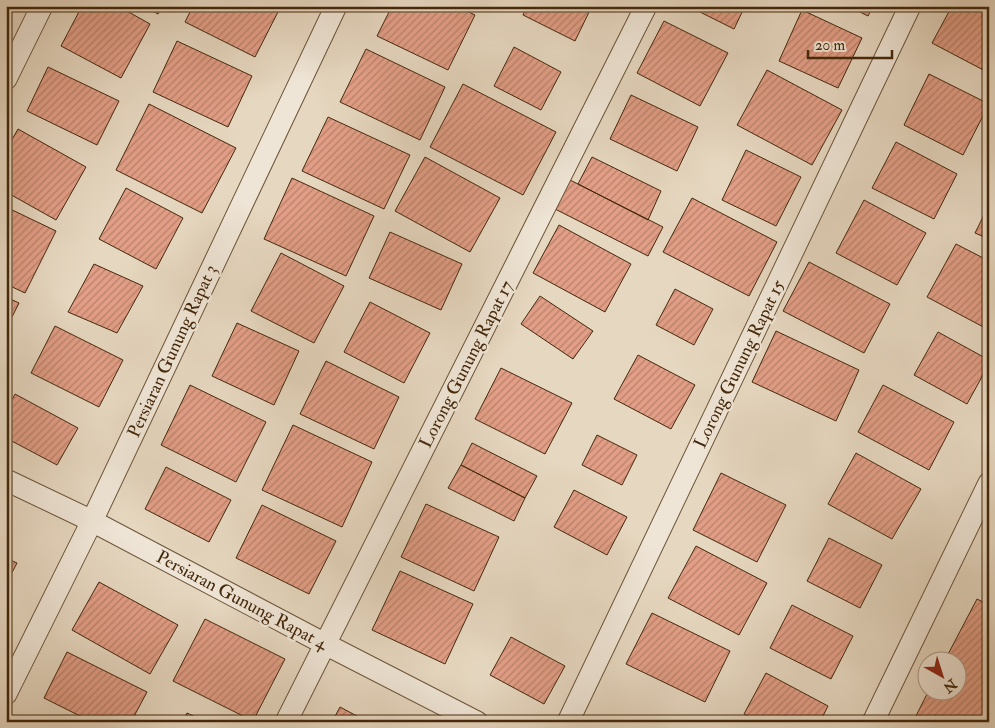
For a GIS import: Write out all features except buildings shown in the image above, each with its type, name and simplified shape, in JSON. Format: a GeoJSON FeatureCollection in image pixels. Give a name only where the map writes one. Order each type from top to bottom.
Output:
{"type":"FeatureCollection","features":[{"type":"Feature","properties":{"kind":"street"},"geometry":{"type":"LineString","coordinates":[[6,79],[42,6]]}},
{"type":"Feature","properties":{"kind":"street","name":"Persiaran Gunung Rapat 3"},"geometry":{"type":"LineString","coordinates":[[6,694],[92,521],[336,6]]}},
{"type":"Feature","properties":{"kind":"street","name":"Lorong Gunung Rapat 17"},"geometry":{"type":"LineString","coordinates":[[286,722],[646,6]]}},
{"type":"Feature","properties":{"kind":"street","name":"Lorong Gunung Rapat 15"},"geometry":{"type":"LineString","coordinates":[[568,722],[910,6]]}},
{"type":"Feature","properties":{"kind":"street","name":"Persiaran Gunung Rapat 4"},"geometry":{"type":"LineString","coordinates":[[6,480],[92,521],[477,722]]}},
{"type":"Feature","properties":{"kind":"street"},"geometry":{"type":"LineString","coordinates":[[873,722],[989,483]]}}]}
